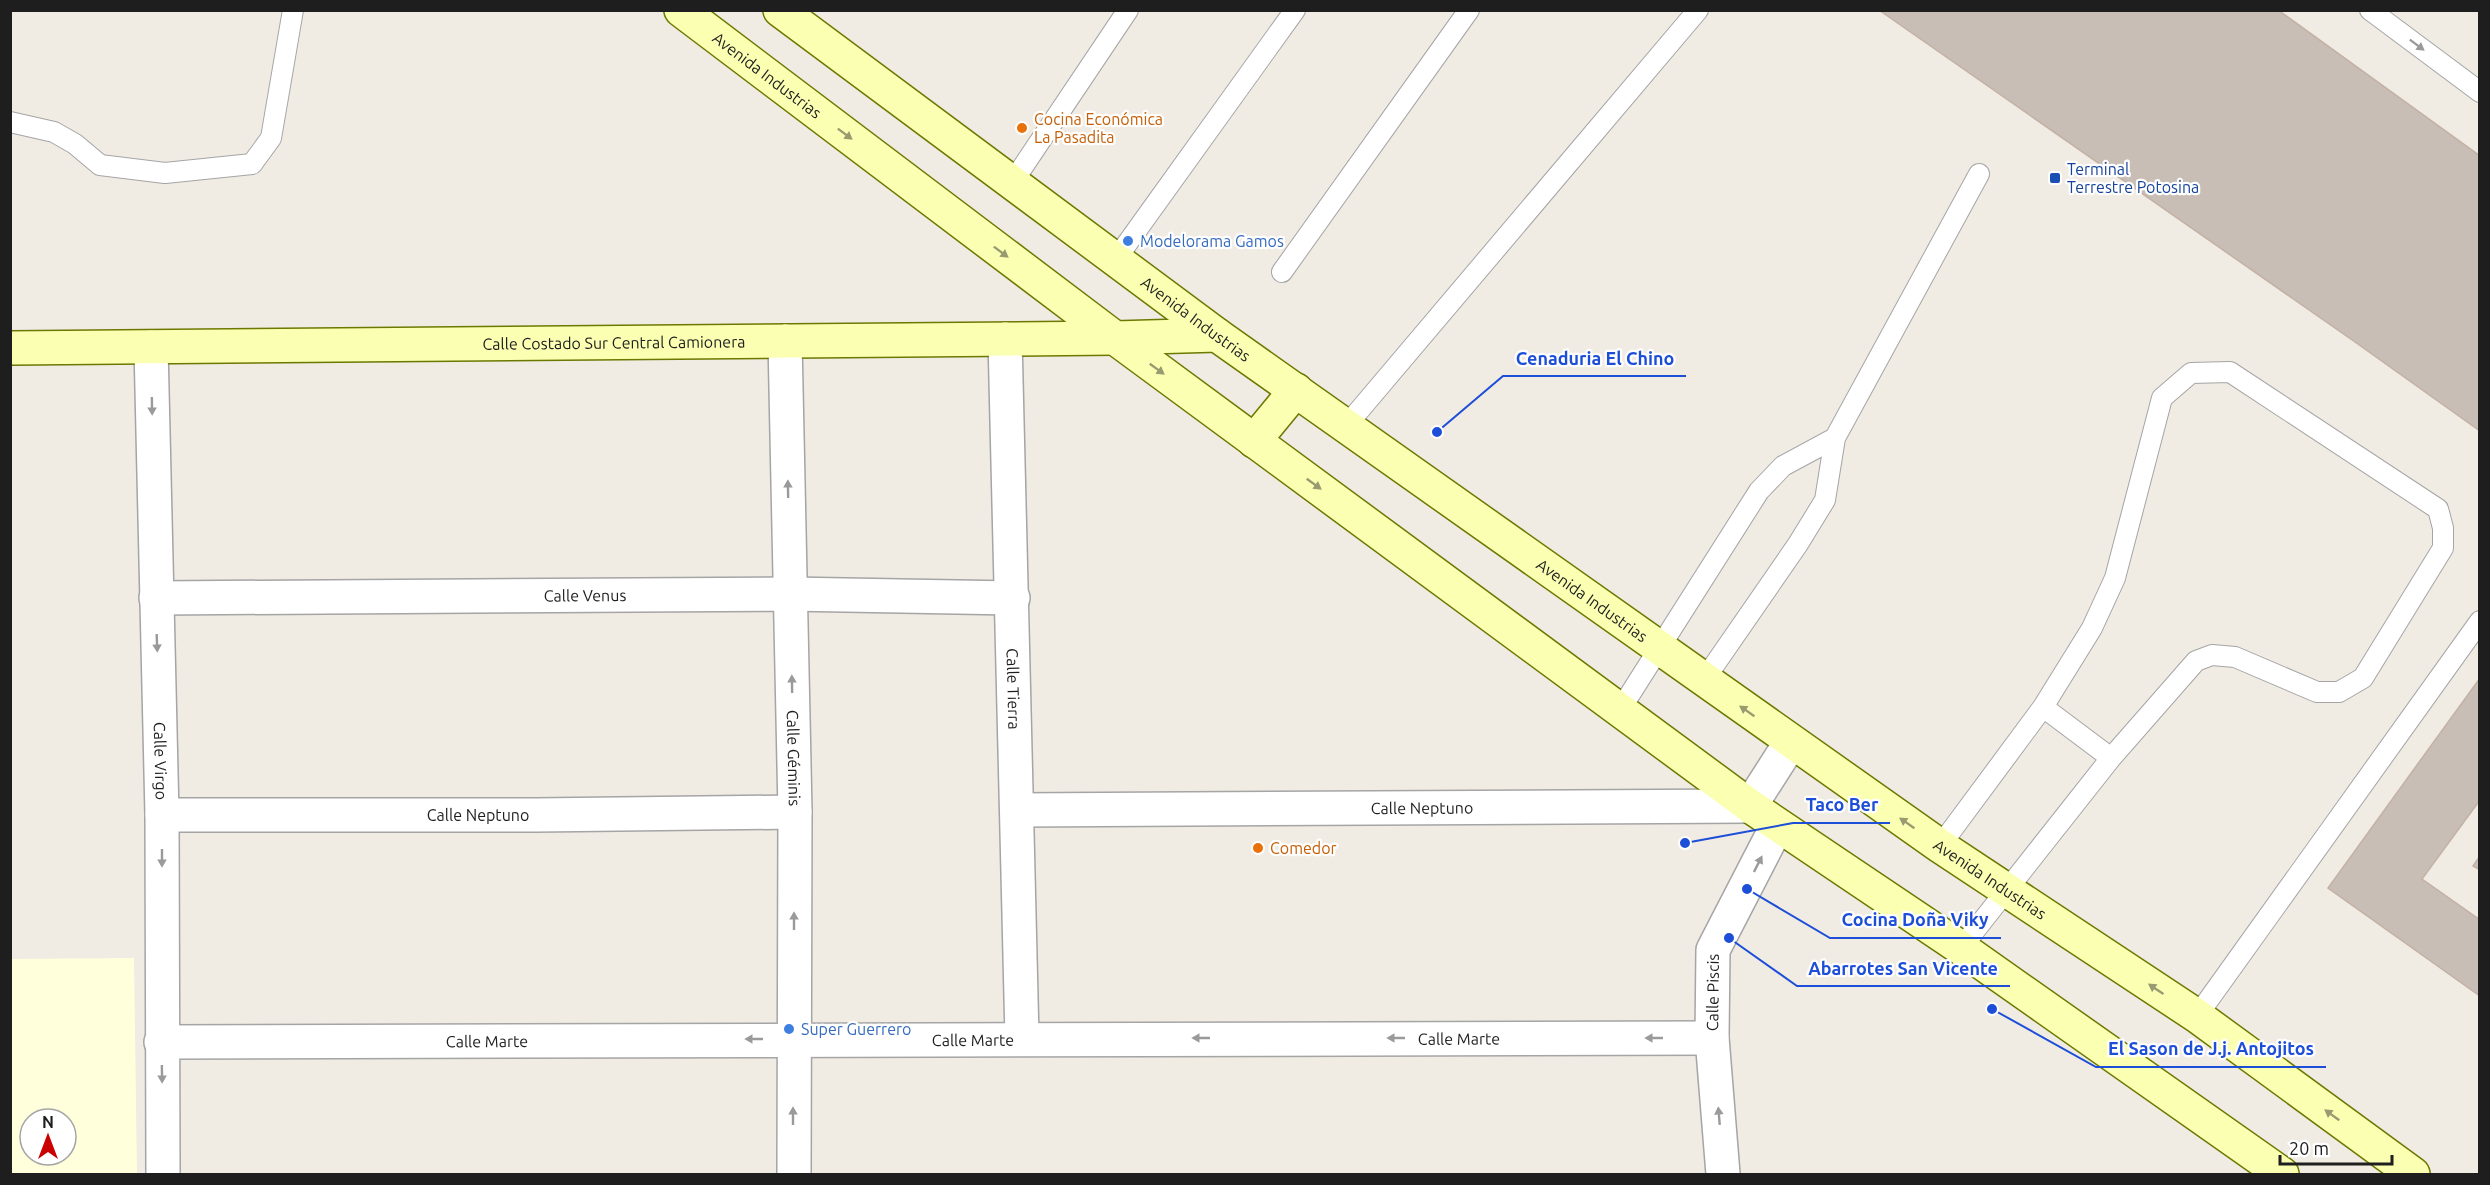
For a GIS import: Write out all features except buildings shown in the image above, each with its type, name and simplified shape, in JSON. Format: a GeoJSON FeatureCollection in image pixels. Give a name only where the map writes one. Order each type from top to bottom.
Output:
{"type":"FeatureCollection","features":[{"type":"Feature","properties":{"kind":"main road","name":"Avenida Industrias"},"geometry":{"type":"LineString","coordinates":[[681,10],[1115,338],[1750,806],[1961,948],[2282,1174]]}},
{"type":"Feature","properties":{"kind":"main road","name":"Avenida Industrias"},"geometry":{"type":"LineString","coordinates":[[780,10],[1217,335],[1940,846],[2197,1016],[2413,1174]]}},
{"type":"Feature","properties":{"kind":"main road","name":"Calle Costado Sur Central Camionera"},"geometry":{"type":"LineString","coordinates":[[10,348],[1115,338],[1217,335]]}},
{"type":"Feature","properties":{"kind":"main road"},"geometry":{"type":"LineString","coordinates":[[1254,441],[1296,390]]}},
{"type":"Feature","properties":{"kind":"street","name":"Calle Tierra"},"geometry":{"type":"LineString","coordinates":[[1005,339],[1022,1038]]}},
{"type":"Feature","properties":{"kind":"street","name":"Calle Géminis"},"geometry":{"type":"LineString","coordinates":[[785,341],[795,812],[794,1174]]}},
{"type":"Feature","properties":{"kind":"street","name":"Calle Virgo"},"geometry":{"type":"LineString","coordinates":[[151,347],[162,815],[163,1174]]}},
{"type":"Feature","properties":{"kind":"street","name":"Calle Venus"},"geometry":{"type":"LineString","coordinates":[[156,598],[789,594],[1013,598]]}},
{"type":"Feature","properties":{"kind":"street"},"geometry":{"type":"LineString","coordinates":[[1750,806],[1791,742]]}},
{"type":"Feature","properties":{"kind":"street","name":"Calle Neptuno"},"geometry":{"type":"LineString","coordinates":[[1017,810],[1750,806]]}},
{"type":"Feature","properties":{"kind":"street","name":"Calle Neptuno"},"geometry":{"type":"LineString","coordinates":[[162,815],[795,812]]}},
{"type":"Feature","properties":{"kind":"street","name":"Calle Piscis"},"geometry":{"type":"LineString","coordinates":[[1723,1174],[1712,1038],[1713,950],[1778,826]]}},
{"type":"Feature","properties":{"kind":"street","name":"Calle Marte"},"geometry":{"type":"LineString","coordinates":[[161,1042],[1712,1038]]}},
{"type":"Feature","properties":{"kind":"lane"},"geometry":{"type":"LineString","coordinates":[[10,122],[54,132],[75,144],[100,165],[165,173],[252,164],[271,138],[293,10]]}},
{"type":"Feature","properties":{"kind":"lane"},"geometry":{"type":"LineString","coordinates":[[1012,183],[1128,10]]}},
{"type":"Feature","properties":{"kind":"lane"},"geometry":{"type":"LineString","coordinates":[[1116,259],[1295,10]]}},
{"type":"Feature","properties":{"kind":"lane"},"geometry":{"type":"LineString","coordinates":[[1282,272],[1469,10]]}},
{"type":"Feature","properties":{"kind":"lane"},"geometry":{"type":"LineString","coordinates":[[1346,426],[1698,10]]}},
{"type":"Feature","properties":{"kind":"lane"},"geometry":{"type":"LineString","coordinates":[[2370,10],[2480,92]]}},
{"type":"Feature","properties":{"kind":"lane"},"geometry":{"type":"LineString","coordinates":[[1704,680],[1798,544],[1825,500],[1835,438],[1979,174]]}},
{"type":"Feature","properties":{"kind":"lane"},"geometry":{"type":"LineString","coordinates":[[1940,846],[2043,707],[2092,628],[2115,578],[2162,398],[2191,373],[2230,372],[2438,509],[2443,528],[2443,548],[2363,678],[2339,692],[2317,692],[2235,657],[2212,655],[2196,661],[2111,758],[1961,948]]}},
{"type":"Feature","properties":{"kind":"lane"},"geometry":{"type":"LineString","coordinates":[[1620,710],[1759,491],[1783,465],[1835,438]]}},
{"type":"Feature","properties":{"kind":"lane"},"geometry":{"type":"LineString","coordinates":[[2197,1016],[2480,621]]}},
{"type":"Feature","properties":{"kind":"lane"},"geometry":{"type":"LineString","coordinates":[[2043,707],[2111,758]]}},
{"type":"Feature","properties":{"kind":"shaded area"},"geometry":{"type":"Polygon","coordinates":[[[134,958],[137,1174],[11,1174],[11,959],[134,958]]]}},
{"type":"Feature","properties":{"kind":"place","name":"Cocina Económica La Pasadita"},"geometry":{"type":"Point","coordinates":[1022,128]}},
{"type":"Feature","properties":{"kind":"place","name":"Terminal Terrestre Potosina"},"geometry":{"type":"Point","coordinates":[2055,178]}},
{"type":"Feature","properties":{"kind":"place","name":"Modelorama Gamos"},"geometry":{"type":"Point","coordinates":[1128,241]}},
{"type":"Feature","properties":{"kind":"place","name":"Cenaduria El Chino"},"geometry":{"type":"Point","coordinates":[1437,432]}},
{"type":"Feature","properties":{"kind":"place","name":"Taco Ber"},"geometry":{"type":"Point","coordinates":[1685,843]}},
{"type":"Feature","properties":{"kind":"place","name":"Comedor"},"geometry":{"type":"Point","coordinates":[1258,848]}},
{"type":"Feature","properties":{"kind":"place","name":"Cocina Doña Viky"},"geometry":{"type":"Point","coordinates":[1747,889]}},
{"type":"Feature","properties":{"kind":"place","name":"Abarrotes San Vicente"},"geometry":{"type":"Point","coordinates":[1729,938]}},
{"type":"Feature","properties":{"kind":"place","name":"El Sason de J.j. Antojitos"},"geometry":{"type":"Point","coordinates":[1992,1009]}},
{"type":"Feature","properties":{"kind":"place","name":"Super Guerrero"},"geometry":{"type":"Point","coordinates":[789,1029]}}]}
